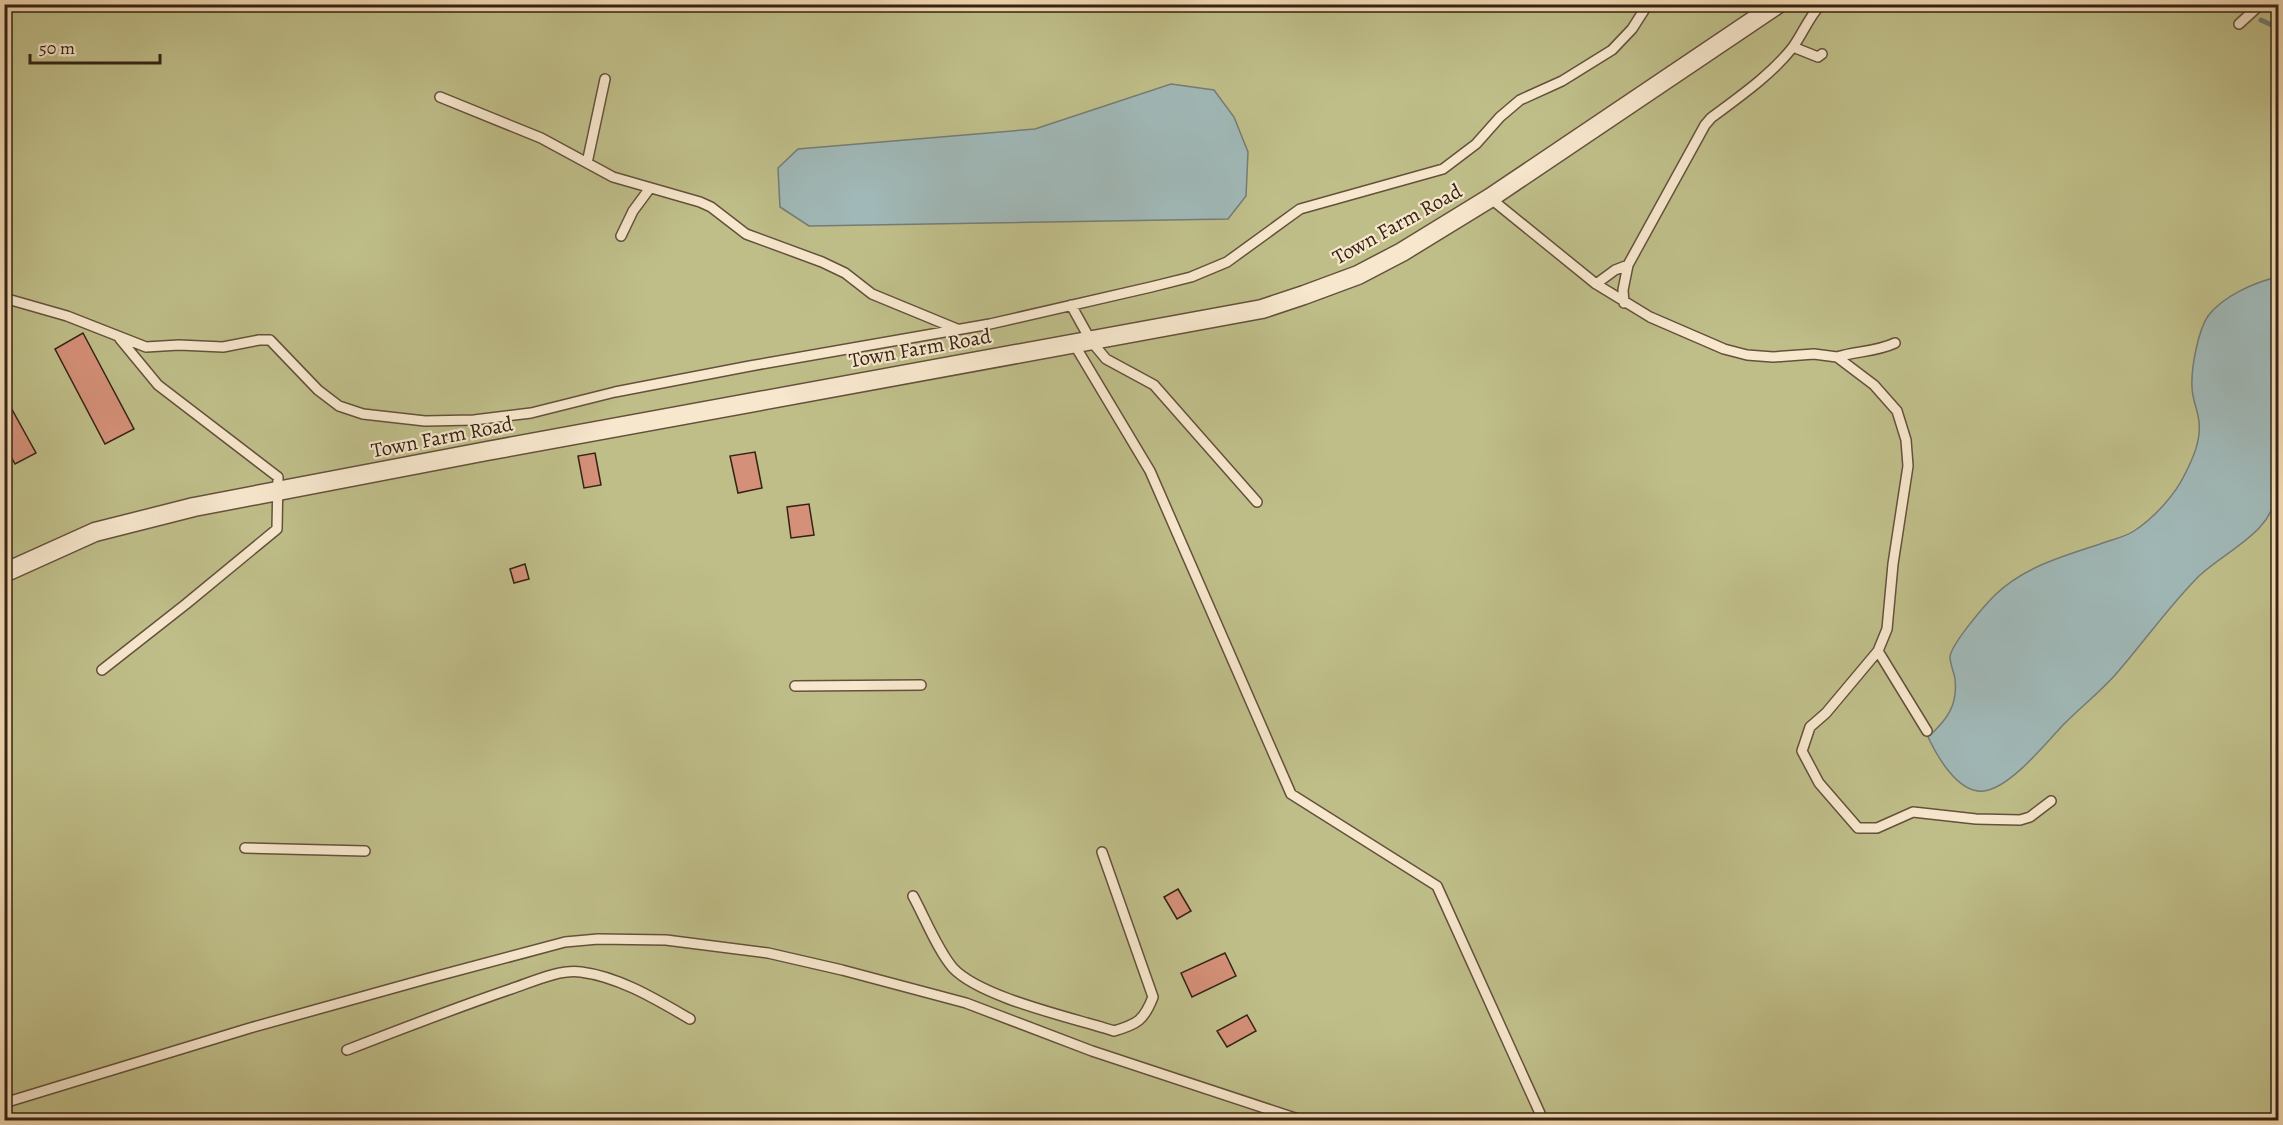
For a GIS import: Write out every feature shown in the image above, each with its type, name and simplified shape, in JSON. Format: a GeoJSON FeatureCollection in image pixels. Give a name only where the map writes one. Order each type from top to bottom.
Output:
{"type":"FeatureCollection","features":[{"type":"Feature","properties":{"kind":"street","name":"Town Farm Road"},"geometry":{"type":"LineString","coordinates":[[4,573],[95,532],[194,507],[1262,309],[1305,296],[1358,275],[1402,252],[1490,198],[1778,4]]}},
{"type":"Feature","properties":{"kind":"lane"},"geometry":{"type":"LineString","coordinates":[[4,298],[67,316],[146,348],[179,345],[223,347],[270,340],[318,390],[339,406],[363,414],[425,421],[474,420],[531,413],[615,392],[958,330],[1191,277],[1227,262],[1300,209],[1443,169],[1476,144],[1500,117],[1520,100],[1562,81],[1612,50],[1632,29],[1648,4]]}},
{"type":"Feature","properties":{"kind":"lane"},"geometry":{"type":"LineString","coordinates":[[1624,303],[1623,290],[1628,265],[1705,125],[1710,118],[1778,65],[1793,47],[1806,22],[1821,4]]}},
{"type":"Feature","properties":{"kind":"lane"},"geometry":{"type":"LineString","coordinates":[[2239,24],[2261,4]]}},
{"type":"Feature","properties":{"kind":"lane"},"geometry":{"type":"LineString","coordinates":[[1793,47],[1818,57],[1822,54]]}},
{"type":"Feature","properties":{"kind":"lane"},"geometry":{"type":"LineString","coordinates":[[587,163],[605,79]]}},
{"type":"Feature","properties":{"kind":"lane"},"geometry":{"type":"LineString","coordinates":[[440,97],[540,138],[613,177],[700,202],[711,207],[746,234],[822,262],[845,273],[872,294],[958,330]]}},
{"type":"Feature","properties":{"kind":"lane"},"geometry":{"type":"LineString","coordinates":[[621,236],[633,211],[650,188]]}},
{"type":"Feature","properties":{"kind":"lane"},"geometry":{"type":"LineString","coordinates":[[1490,198],[1596,284],[1624,303],[1650,317],[1724,349],[1747,355],[1773,357],[1814,354],[1837,357],[1852,352],[1882,349],[1895,343]]}},
{"type":"Feature","properties":{"kind":"lane"},"geometry":{"type":"LineString","coordinates":[[1596,284],[1616,270],[1628,265]]}},
{"type":"Feature","properties":{"kind":"lane"},"geometry":{"type":"LineString","coordinates":[[1071,305],[1082,342],[1150,471],[1291,794],[1437,886],[1543,1120]]}},
{"type":"Feature","properties":{"kind":"lane"},"geometry":{"type":"LineString","coordinates":[[102,670],[277,529],[278,477],[158,385],[118,337]]}},
{"type":"Feature","properties":{"kind":"lane"},"geometry":{"type":"LineString","coordinates":[[1082,342],[1106,359],[1154,385],[1257,502]]}},
{"type":"Feature","properties":{"kind":"lane"},"geometry":{"type":"LineString","coordinates":[[1837,357],[1874,384],[1898,411],[1906,440],[1908,466],[1893,564],[1887,629],[1878,651],[1826,712],[1810,727],[1802,751],[1819,783],[1858,828],[1877,828],[1913,812],[1986,820],[2020,820],[2030,817],[2051,801]]}},
{"type":"Feature","properties":{"kind":"lane"},"geometry":{"type":"LineString","coordinates":[[1878,651],[1927,731]]}},
{"type":"Feature","properties":{"kind":"lane"},"geometry":{"type":"LineString","coordinates":[[795,686],[921,686]]}},
{"type":"Feature","properties":{"kind":"lane"},"geometry":{"type":"LineString","coordinates":[[245,848],[365,851]]}},
{"type":"Feature","properties":{"kind":"lane"},"geometry":{"type":"LineString","coordinates":[[913,896],[953,967],[969,981],[995,994],[1114,1031],[1133,1025],[1146,1014],[1153,997],[1101,852]]}},
{"type":"Feature","properties":{"kind":"lane"},"geometry":{"type":"LineString","coordinates":[[4,1103],[250,1028],[415,982],[565,942],[598,939],[666,940],[768,953],[842,970],[966,1003],[1092,1051],[1301,1120]]}},
{"type":"Feature","properties":{"kind":"lane"},"geometry":{"type":"LineString","coordinates":[[347,1050],[459,1006],[555,974],[579,971],[603,976],[644,993],[690,1019]]}},
{"type":"Feature","properties":{"kind":"shaded area"},"geometry":{"type":"Polygon","coordinates":[[[5,5],[2278,5],[2278,1120],[5,1120],[5,5]]]}},
{"type":"Feature","properties":{"kind":"water"},"geometry":{"type":"Polygon","coordinates":[[[1171,84],[1214,90],[1234,117],[1248,152],[1246,196],[1228,219],[809,226],[780,207],[778,168],[798,149],[1035,129],[1171,84]]]}},
{"type":"Feature","properties":{"kind":"water"},"geometry":{"type":"Polygon","coordinates":[[[2278,277],[2278,492],[2269,515],[2254,534],[2199,576],[2177,599],[2110,681],[2016,773],[2005,782],[1984,791],[1966,786],[1957,780],[1943,763],[1928,737],[1946,718],[1953,704],[1955,679],[1950,657],[1956,643],[1990,600],[2018,577],[2058,558],[2130,533],[2142,526],[2163,506],[2181,482],[2198,443],[2199,422],[2192,379],[2196,350],[2204,323],[2214,309],[2231,296],[2259,282],[2278,277]]]}},
{"type":"Feature","properties":{"kind":"building"},"geometry":{"type":"Polygon","coordinates":[[[83,333],[134,429],[105,444],[55,349],[83,333]]]}},
{"type":"Feature","properties":{"kind":"building"},"geometry":{"type":"Polygon","coordinates":[[[4,395],[36,453],[15,464],[4,444],[4,395]]]}},
{"type":"Feature","properties":{"kind":"building"},"geometry":{"type":"Polygon","coordinates":[[[755,452],[762,488],[738,493],[730,456],[755,452]]]}},
{"type":"Feature","properties":{"kind":"building"},"geometry":{"type":"Polygon","coordinates":[[[595,453],[601,485],[584,488],[578,456],[595,453]]]}},
{"type":"Feature","properties":{"kind":"building"},"geometry":{"type":"Polygon","coordinates":[[[809,504],[814,535],[791,538],[787,507],[809,504]]]}},
{"type":"Feature","properties":{"kind":"building"},"geometry":{"type":"Polygon","coordinates":[[[525,564],[529,579],[514,583],[510,569],[525,564]]]}},
{"type":"Feature","properties":{"kind":"building"},"geometry":{"type":"Polygon","coordinates":[[[1178,889],[1191,911],[1177,919],[1164,897],[1178,889]]]}},
{"type":"Feature","properties":{"kind":"building"},"geometry":{"type":"Polygon","coordinates":[[[1225,953],[1236,976],[1192,997],[1181,973],[1225,953]]]}},
{"type":"Feature","properties":{"kind":"building"},"geometry":{"type":"Polygon","coordinates":[[[1247,1015],[1256,1031],[1227,1047],[1217,1031],[1247,1015]]]}},
{"type":"Feature","properties":{"kind":"waterway"},"geometry":{"type":"LineString","coordinates":[[2261,20],[2278,28]]}}]}
